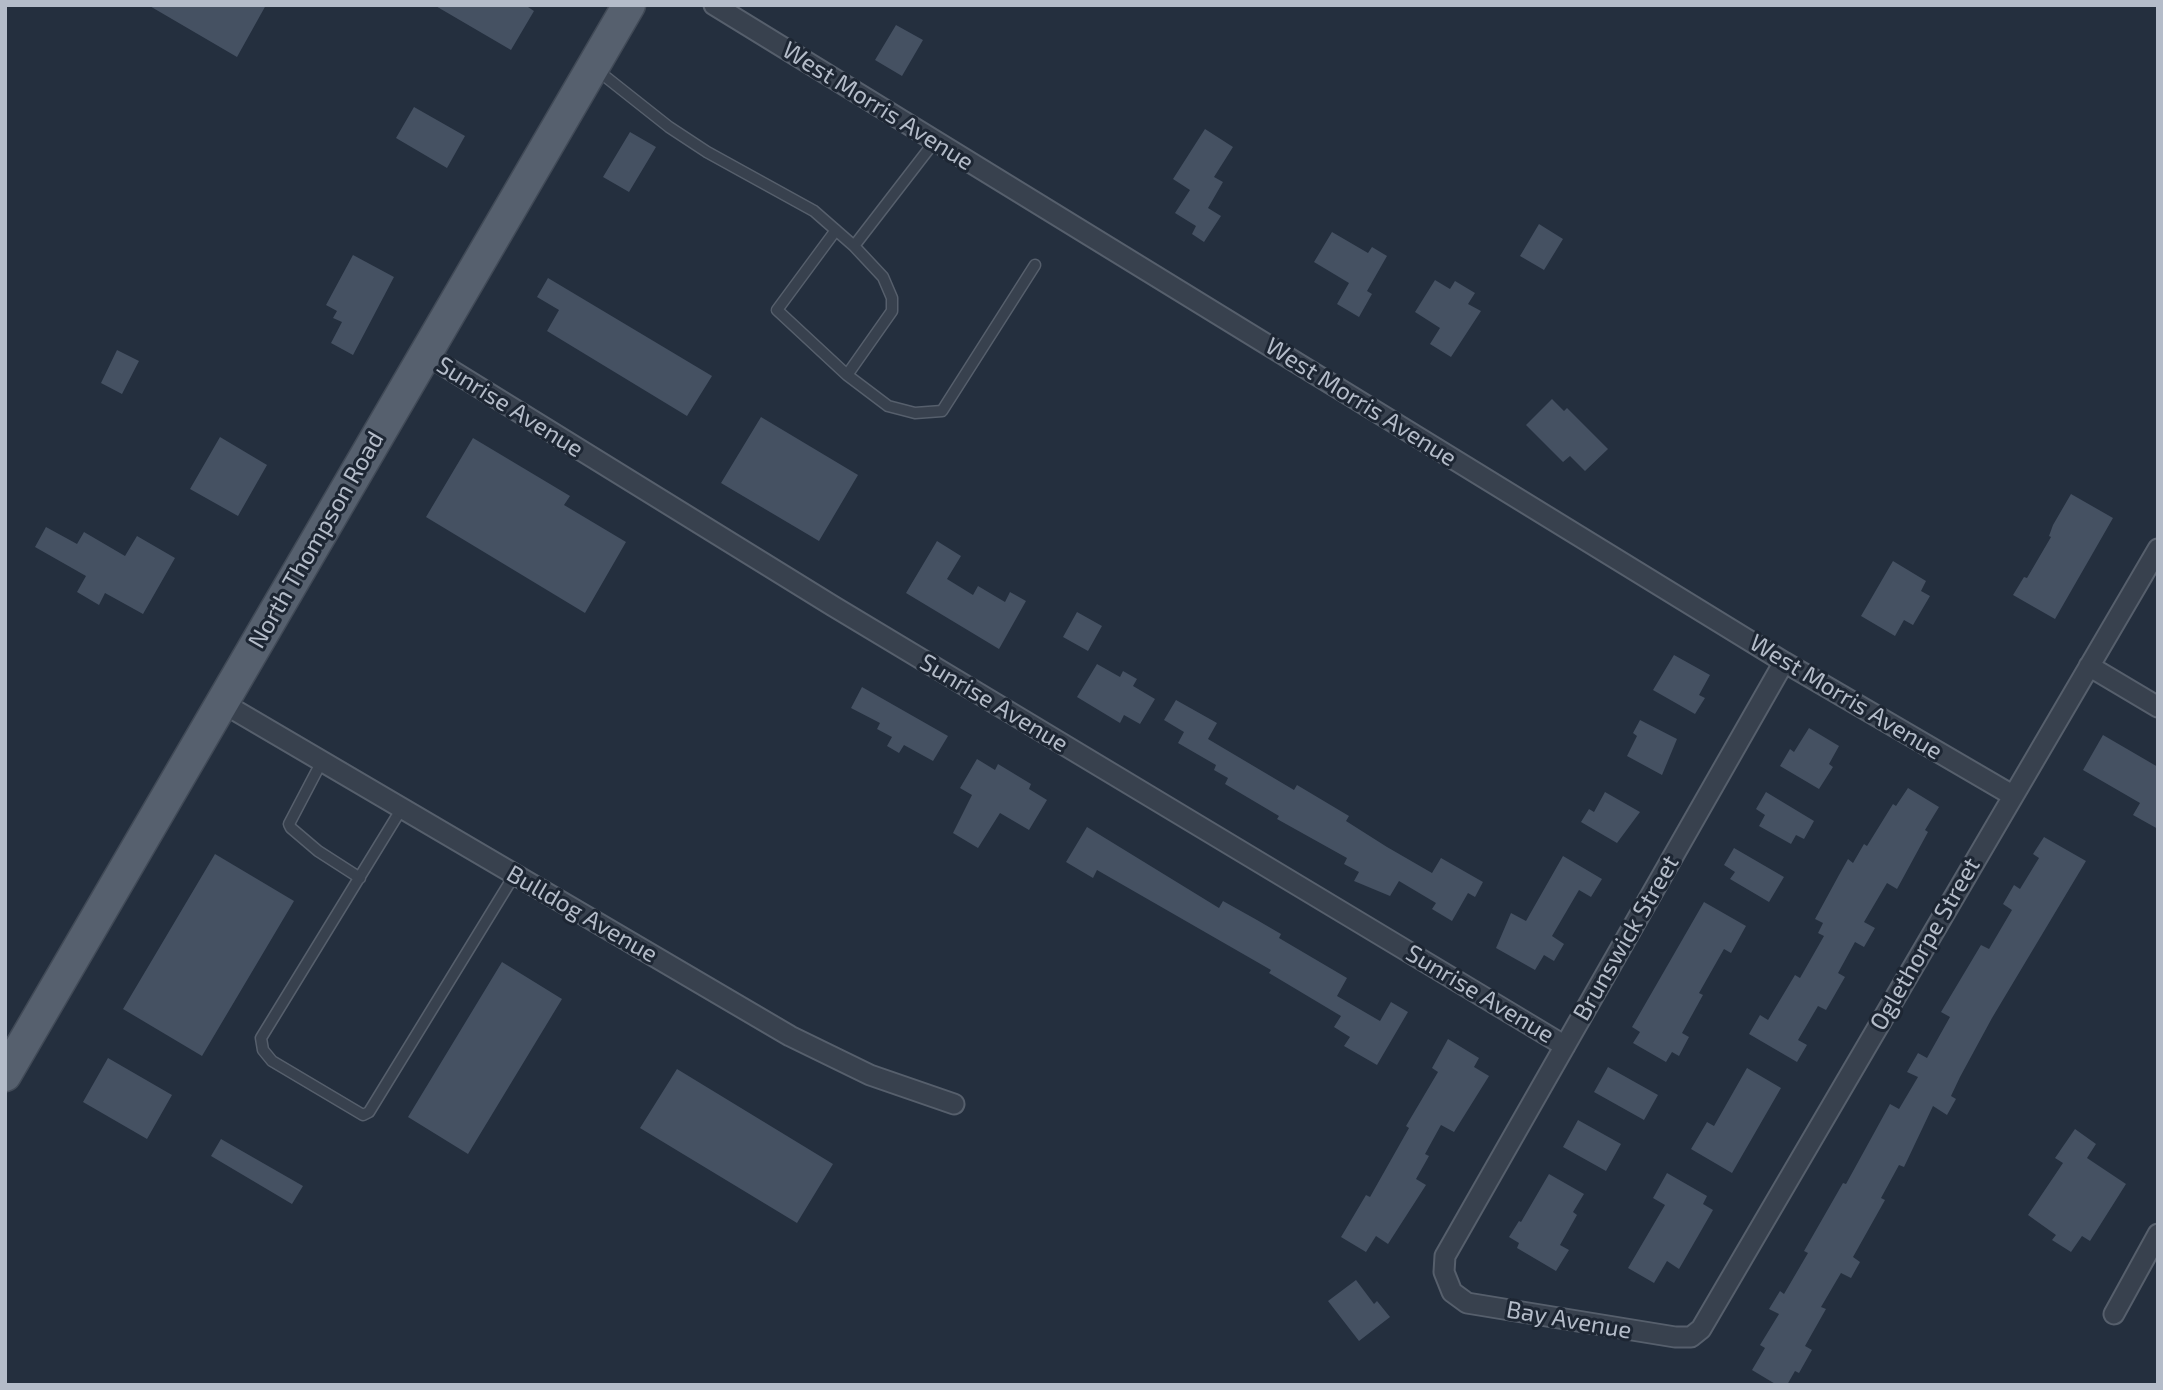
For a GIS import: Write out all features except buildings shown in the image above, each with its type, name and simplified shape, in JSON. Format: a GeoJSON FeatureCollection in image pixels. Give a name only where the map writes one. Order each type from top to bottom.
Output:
{"type":"FeatureCollection","features":[{"type":"Feature","properties":{"kind":"main road","name":"North Thompson Road"},"geometry":{"type":"LineString","coordinates":[[5,1075],[629,5]]}},
{"type":"Feature","properties":{"kind":"street","name":"West Morris Avenue"},"geometry":{"type":"LineString","coordinates":[[714,5],[1784,662],[2012,795]]}},
{"type":"Feature","properties":{"kind":"street","name":"Sunrise Avenue"},"geometry":{"type":"LineString","coordinates":[[425,354],[833,606],[1565,1046]]}},
{"type":"Feature","properties":{"kind":"street","name":"Oglethorpe Street"},"geometry":{"type":"LineString","coordinates":[[1691,1336],[1701,1329],[1716,1304],[2158,549]]}},
{"type":"Feature","properties":{"kind":"street","name":"Brunswick Street"},"geometry":{"type":"LineString","coordinates":[[1452,1292],[1444,1272],[1446,1256],[1784,662]]}},
{"type":"Feature","properties":{"kind":"street"},"geometry":{"type":"LineString","coordinates":[[2089,666],[2158,707]]}},
{"type":"Feature","properties":{"kind":"street","name":"Bulldog Avenue"},"geometry":{"type":"LineString","coordinates":[[221,702],[819,1052],[880,1079],[954,1104]]}},
{"type":"Feature","properties":{"kind":"street"},"geometry":{"type":"LineString","coordinates":[[2114,1314],[2158,1234]]}},
{"type":"Feature","properties":{"kind":"street","name":"Bay Avenue"},"geometry":{"type":"LineString","coordinates":[[1452,1292],[1467,1303],[1659,1335],[1691,1336]]}},
{"type":"Feature","properties":{"kind":"lane"},"geometry":{"type":"LineString","coordinates":[[593,67],[669,127],[707,152],[814,211],[854,246],[883,277],[892,298],[892,311],[847,374]]}},
{"type":"Feature","properties":{"kind":"lane"},"geometry":{"type":"LineString","coordinates":[[854,246],[935,141]]}},
{"type":"Feature","properties":{"kind":"lane"},"geometry":{"type":"LineString","coordinates":[[836,230],[777,310],[847,374],[888,406],[915,413],[942,411],[1035,265]]}},
{"type":"Feature","properties":{"kind":"lane"},"geometry":{"type":"LineString","coordinates":[[322,761],[289,824],[290,828],[318,851],[360,878]]}},
{"type":"Feature","properties":{"kind":"lane"},"geometry":{"type":"LineString","coordinates":[[402,808],[261,1038],[263,1050],[272,1061],[363,1115],[369,1112],[515,874]]}}]}
